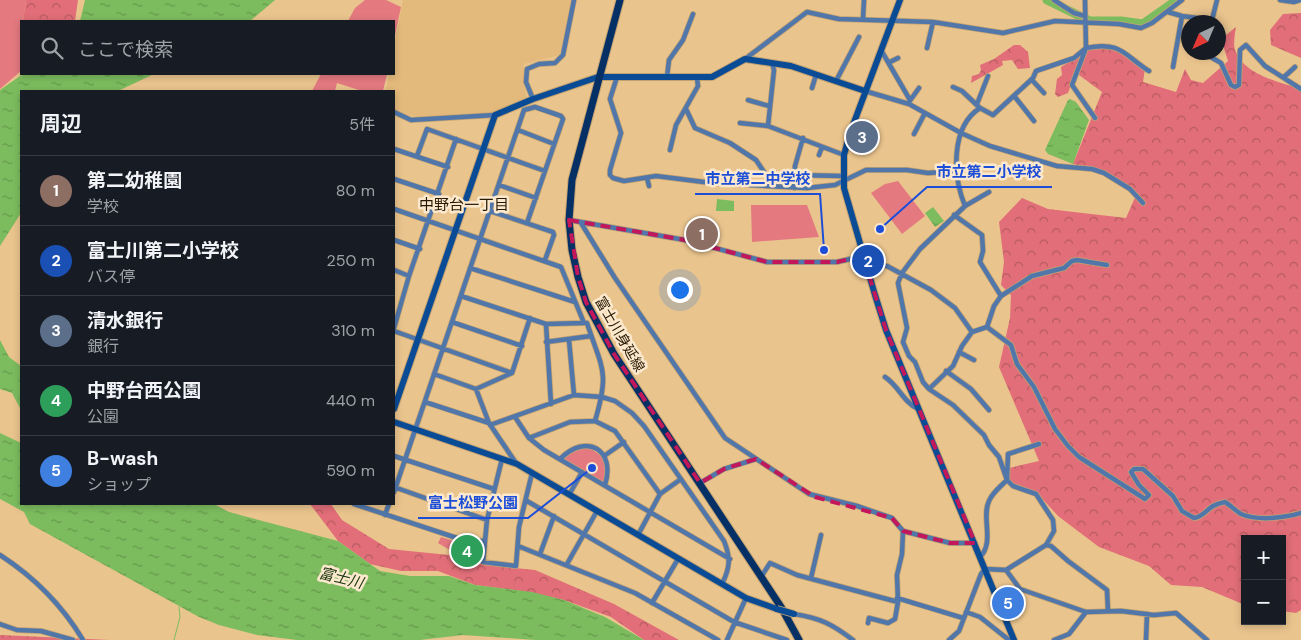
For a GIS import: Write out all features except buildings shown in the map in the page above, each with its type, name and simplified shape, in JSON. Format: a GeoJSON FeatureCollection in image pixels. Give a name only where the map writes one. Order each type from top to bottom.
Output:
{"type":"FeatureCollection","features":[{"type":"Feature","properties":{"kind":"main road","name":"富士川身延線"},"geometry":{"type":"LineString","coordinates":[[620,0],[572,180],[569,220],[572,250],[586,302],[614,354],[762,577],[799,640]]}},
{"type":"Feature","properties":{"kind":"street"},"geometry":{"type":"LineString","coordinates":[[533,99],[526,82],[527,70],[538,64],[555,64],[563,54],[574,0]]}},
{"type":"Feature","properties":{"kind":"street"},"geometry":{"type":"LineString","coordinates":[[863,19],[864,0]]}},
{"type":"Feature","properties":{"kind":"street"},"geometry":{"type":"LineString","coordinates":[[900,0],[865,91],[844,155],[843,178],[863,256],[886,330],[1014,640]]}},
{"type":"Feature","properties":{"kind":"street"},"geometry":{"type":"LineString","coordinates":[[1054,0],[1074,13],[1085,16]]}},
{"type":"Feature","properties":{"kind":"street"},"geometry":{"type":"LineString","coordinates":[[1085,0],[1086,48],[1072,85],[1095,118]]}},
{"type":"Feature","properties":{"kind":"street"},"geometry":{"type":"LineString","coordinates":[[395,112],[411,120],[495,115],[533,99],[598,77],[697,78],[720,74],[745,59],[807,12],[839,19],[933,22],[1003,33],[1054,21],[1085,24],[1119,24],[1141,28],[1168,12],[1182,0]]}},
{"type":"Feature","properties":{"kind":"street"},"geometry":{"type":"LineString","coordinates":[[1213,15],[1217,0]]}},
{"type":"Feature","properties":{"kind":"street"},"geometry":{"type":"LineString","coordinates":[[1280,0],[1294,2],[1300,0]]}},
{"type":"Feature","properties":{"kind":"street"},"geometry":{"type":"LineString","coordinates":[[1168,12],[1181,16]]}},
{"type":"Feature","properties":{"kind":"street"},"geometry":{"type":"LineString","coordinates":[[667,77],[669,60],[683,40],[693,14]]}},
{"type":"Feature","properties":{"kind":"street"},"geometry":{"type":"LineString","coordinates":[[927,48],[933,22]]}},
{"type":"Feature","properties":{"kind":"street"},"geometry":{"type":"LineString","coordinates":[[1173,66],[1181,22]]}},
{"type":"Feature","properties":{"kind":"street"},"geometry":{"type":"LineString","coordinates":[[836,81],[858,37]]}},
{"type":"Feature","properties":{"kind":"street"},"geometry":{"type":"LineString","coordinates":[[953,87],[962,91],[978,106],[993,115],[1032,80],[1036,71],[1074,58],[1086,48],[1098,45],[1117,48],[1129,54],[1148,71]]}},
{"type":"Feature","properties":{"kind":"street"},"geometry":{"type":"LineString","coordinates":[[1216,60],[1221,63],[1231,85],[1235,87],[1239,85],[1240,50],[1246,45],[1266,66],[1301,89]]}},
{"type":"Feature","properties":{"kind":"street"},"geometry":{"type":"LineString","coordinates":[[881,50],[890,62],[909,102]]}},
{"type":"Feature","properties":{"kind":"street"},"geometry":{"type":"LineString","coordinates":[[890,62],[898,58]]}},
{"type":"Feature","properties":{"kind":"street"},"geometry":{"type":"LineString","coordinates":[[745,59],[772,62],[816,74],[865,91],[909,102],[961,133],[990,146],[1036,160],[1104,173],[1130,189],[1143,203]]}},
{"type":"Feature","properties":{"kind":"street"},"geometry":{"type":"LineString","coordinates":[[768,126],[774,70],[772,62]]}},
{"type":"Feature","properties":{"kind":"street"},"geometry":{"type":"LineString","coordinates":[[1284,77],[1295,67]]}},
{"type":"Feature","properties":{"kind":"street"},"geometry":{"type":"LineString","coordinates":[[812,88],[816,74]]}},
{"type":"Feature","properties":{"kind":"street"},"geometry":{"type":"LineString","coordinates":[[617,76],[610,98],[621,133],[610,175],[613,178],[624,181],[656,176],[712,183],[794,188],[828,187],[843,178],[866,170],[907,170],[928,173],[957,171]]}},
{"type":"Feature","properties":{"kind":"street"},"geometry":{"type":"LineString","coordinates":[[965,206],[956,161],[961,133],[978,106],[988,76]]}},
{"type":"Feature","properties":{"kind":"street"},"geometry":{"type":"LineString","coordinates":[[670,150],[676,125],[698,86],[697,78]]}},
{"type":"Feature","properties":{"kind":"street"},"geometry":{"type":"LineString","coordinates":[[1032,80],[1044,93]]}},
{"type":"Feature","properties":{"kind":"street"},"geometry":{"type":"LineString","coordinates":[[909,102],[919,88]]}},
{"type":"Feature","properties":{"kind":"street"},"geometry":{"type":"LineString","coordinates":[[1015,97],[1034,121]]}},
{"type":"Feature","properties":{"kind":"street"},"geometry":{"type":"LineString","coordinates":[[748,100],[769,106]]}},
{"type":"Feature","properties":{"kind":"street"},"geometry":{"type":"LineString","coordinates":[[395,486],[524,110],[535,107],[561,116],[563,119],[527,223]]}},
{"type":"Feature","properties":{"kind":"street"},"geometry":{"type":"LineString","coordinates":[[686,109],[695,128],[730,143],[756,160],[768,178]]}},
{"type":"Feature","properties":{"kind":"street"},"geometry":{"type":"LineString","coordinates":[[914,134],[926,113]]}},
{"type":"Feature","properties":{"kind":"street"},"geometry":{"type":"LineString","coordinates":[[396,394],[418,340],[482,148],[495,115]]}},
{"type":"Feature","properties":{"kind":"street"},"geometry":{"type":"LineString","coordinates":[[740,123],[768,126],[844,155]]}},
{"type":"Feature","properties":{"kind":"street"},"geometry":{"type":"LineString","coordinates":[[417,156],[427,130],[545,171]]}},
{"type":"Feature","properties":{"kind":"street"},"geometry":{"type":"LineString","coordinates":[[518,130],[554,144]]}},
{"type":"Feature","properties":{"kind":"street"},"geometry":{"type":"LineString","coordinates":[[794,188],[793,174],[803,138]]}},
{"type":"Feature","properties":{"kind":"street"},"geometry":{"type":"LineString","coordinates":[[395,324],[400,303],[456,139]]}},
{"type":"Feature","properties":{"kind":"street"},"geometry":{"type":"LineString","coordinates":[[818,154],[822,147]]}},
{"type":"Feature","properties":{"kind":"street"},"geometry":{"type":"LineString","coordinates":[[395,149],[448,167]]}},
{"type":"Feature","properties":{"kind":"street"},"geometry":{"type":"LineString","coordinates":[[793,174],[843,178]]}},
{"type":"Feature","properties":{"kind":"street"},"geometry":{"type":"LineString","coordinates":[[647,178],[649,186]]}},
{"type":"Feature","properties":{"kind":"street"},"geometry":{"type":"LineString","coordinates":[[395,179],[438,194]]}},
{"type":"Feature","properties":{"kind":"street"},"geometry":{"type":"LineString","coordinates":[[499,185],[536,198]]}},
{"type":"Feature","properties":{"kind":"street"},"geometry":{"type":"LineString","coordinates":[[985,569],[1006,570],[1046,544],[1054,531],[1053,520],[1036,494],[1013,486],[1007,480],[999,457],[977,426],[953,405],[929,389],[923,382],[916,362],[909,356],[903,342],[907,328],[898,283],[902,273],[920,249],[954,215],[988,192]]}},
{"type":"Feature","properties":{"kind":"street"},"geometry":{"type":"LineString","coordinates":[[395,209],[561,267],[584,323],[546,324],[461,296]]}},
{"type":"Feature","properties":{"kind":"street"},"geometry":{"type":"LineString","coordinates":[[490,211],[553,232],[554,235],[545,260]]}},
{"type":"Feature","properties":{"kind":"street"},"geometry":{"type":"LineString","coordinates":[[954,215],[982,235],[984,251],[980,262],[1001,296]]}},
{"type":"Feature","properties":{"kind":"street"},"geometry":{"type":"LineString","coordinates":[[569,220],[685,240],[767,262],[837,262],[863,256]]}},
{"type":"Feature","properties":{"kind":"street"},"geometry":{"type":"LineString","coordinates":[[581,223],[615,278],[725,438],[809,494],[857,506],[892,518],[903,531],[950,543],[974,543]]}},
{"type":"Feature","properties":{"kind":"street"},"geometry":{"type":"LineString","coordinates":[[395,240],[420,249]]}},
{"type":"Feature","properties":{"kind":"street"},"geometry":{"type":"LineString","coordinates":[[987,327],[994,306],[1001,296],[1032,276],[1064,268],[1072,261],[1107,265]]}},
{"type":"Feature","properties":{"kind":"street"},"geometry":{"type":"LineString","coordinates":[[866,266],[887,266],[947,300],[972,332]]}},
{"type":"Feature","properties":{"kind":"street"},"geometry":{"type":"LineString","coordinates":[[470,268],[575,302]]}},
{"type":"Feature","properties":{"kind":"street"},"geometry":{"type":"LineString","coordinates":[[395,270],[409,276]]}},
{"type":"Feature","properties":{"kind":"street"},"geometry":{"type":"LineString","coordinates":[[395,301],[400,303]]}},
{"type":"Feature","properties":{"kind":"street"},"geometry":{"type":"LineString","coordinates":[[434,374],[476,389],[512,373],[530,318]]}},
{"type":"Feature","properties":{"kind":"street"},"geometry":{"type":"LineString","coordinates":[[452,322],[522,346]]}},
{"type":"Feature","properties":{"kind":"street"},"geometry":{"type":"LineString","coordinates":[[587,323],[601,360],[605,377],[602,397],[595,420]]}},
{"type":"Feature","properties":{"kind":"street"},"geometry":{"type":"LineString","coordinates":[[546,324],[551,404]]}},
{"type":"Feature","properties":{"kind":"street"},"geometry":{"type":"LineString","coordinates":[[929,389],[953,366],[959,352],[972,332],[987,327]]}},
{"type":"Feature","properties":{"kind":"street"},"geometry":{"type":"LineString","coordinates":[[987,327],[1011,344],[1017,364],[1034,387],[1055,429],[1068,446],[1078,457],[1120,481],[1138,496],[1145,499],[1149,495],[1139,485],[1131,472],[1134,469],[1143,469],[1173,496],[1182,510],[1194,518],[1199,518],[1215,503],[1225,502],[1241,514],[1256,517],[1273,517],[1301,513]]}},
{"type":"Feature","properties":{"kind":"street"},"geometry":{"type":"LineString","coordinates":[[395,332],[512,373]]}},
{"type":"Feature","properties":{"kind":"street"},"geometry":{"type":"LineString","coordinates":[[546,342],[591,336]]}},
{"type":"Feature","properties":{"kind":"street"},"geometry":{"type":"LineString","coordinates":[[569,340],[574,395]]}},
{"type":"Feature","properties":{"kind":"street"},"geometry":{"type":"LineString","coordinates":[[959,352],[974,360]]}},
{"type":"Feature","properties":{"kind":"street"},"geometry":{"type":"LineString","coordinates":[[946,371],[971,389],[989,410]]}},
{"type":"Feature","properties":{"kind":"street"},"geometry":{"type":"LineString","coordinates":[[885,377],[893,382],[910,406],[920,410]]}},
{"type":"Feature","properties":{"kind":"street"},"geometry":{"type":"LineString","coordinates":[[476,389],[489,424],[517,464]]}},
{"type":"Feature","properties":{"kind":"street"},"geometry":{"type":"LineString","coordinates":[[424,402],[489,424],[515,417],[574,395],[602,397],[615,401],[632,413],[644,426],[724,541],[730,559],[729,570],[722,584]]}},
{"type":"Feature","properties":{"kind":"street"},"geometry":{"type":"LineString","coordinates":[[908,411],[910,406]]}},
{"type":"Feature","properties":{"kind":"street"},"geometry":{"type":"LineString","coordinates":[[515,417],[529,438],[560,459],[730,559]]}},
{"type":"Feature","properties":{"kind":"street"},"geometry":{"type":"LineString","coordinates":[[529,438],[570,422],[595,420],[615,431],[660,494]]}},
{"type":"Feature","properties":{"kind":"street"},"geometry":{"type":"LineString","coordinates":[[395,422],[517,464],[746,598],[832,624],[852,640]]}},
{"type":"Feature","properties":{"kind":"street"},"geometry":{"type":"LineString","coordinates":[[604,456],[624,442]]}},
{"type":"Feature","properties":{"kind":"street"},"geometry":{"type":"LineString","coordinates":[[980,557],[987,545],[986,508],[989,499],[1007,480],[1008,454],[1039,444]]}},
{"type":"Feature","properties":{"kind":"street"},"geometry":{"type":"LineString","coordinates":[[560,459],[574,447],[585,445],[594,448],[604,456],[608,475],[605,485]]}},
{"type":"Feature","properties":{"kind":"street"},"geometry":{"type":"LineString","coordinates":[[395,456],[494,489]]}},
{"type":"Feature","properties":{"kind":"street"},"geometry":{"type":"LineString","coordinates":[[700,483],[724,469],[756,459]]}},
{"type":"Feature","properties":{"kind":"street"},"geometry":{"type":"LineString","coordinates":[[502,460],[487,520],[483,562],[516,566],[519,528],[527,501],[532,473]]}},
{"type":"Feature","properties":{"kind":"street"},"geometry":{"type":"LineString","coordinates":[[569,495],[582,472]]}},
{"type":"Feature","properties":{"kind":"street"},"geometry":{"type":"LineString","coordinates":[[638,535],[660,494],[681,479]]}},
{"type":"Feature","properties":{"kind":"street"},"geometry":{"type":"LineString","coordinates":[[395,489],[487,520]]}},
{"type":"Feature","properties":{"kind":"street"},"geometry":{"type":"LineString","coordinates":[[527,501],[734,622],[787,640]]}},
{"type":"Feature","properties":{"kind":"street"},"geometry":{"type":"LineString","coordinates":[[357,505],[466,541],[484,541]]}},
{"type":"Feature","properties":{"kind":"street"},"geometry":{"type":"LineString","coordinates":[[385,515],[389,505]]}},
{"type":"Feature","properties":{"kind":"street"},"geometry":{"type":"LineString","coordinates":[[567,564],[597,511]]}},
{"type":"Feature","properties":{"kind":"street"},"geometry":{"type":"LineString","coordinates":[[540,554],[554,516]]}},
{"type":"Feature","properties":{"kind":"street"},"geometry":{"type":"LineString","coordinates":[[868,623],[869,618],[888,623],[895,619],[898,600],[897,576],[902,554],[903,531]]}},
{"type":"Feature","properties":{"kind":"street"},"geometry":{"type":"LineString","coordinates":[[811,578],[821,535]]}},
{"type":"Feature","properties":{"kind":"street"},"geometry":{"type":"LineString","coordinates":[[1046,544],[1107,590],[1108,611]]}},
{"type":"Feature","properties":{"kind":"street"},"geometry":{"type":"LineString","coordinates":[[518,546],[567,564],[635,593],[718,640]]}},
{"type":"Feature","properties":{"kind":"street"},"geometry":{"type":"LineString","coordinates":[[0,555],[25,572],[47,592],[83,640]]}},
{"type":"Feature","properties":{"kind":"street"},"geometry":{"type":"LineString","coordinates":[[652,603],[678,559]]}},
{"type":"Feature","properties":{"kind":"street"},"geometry":{"type":"LineString","coordinates":[[762,577],[770,563],[811,578],[963,618]]}},
{"type":"Feature","properties":{"kind":"street"},"geometry":{"type":"LineString","coordinates":[[949,640],[959,631],[981,574],[985,569]]}},
{"type":"Feature","properties":{"kind":"street"},"geometry":{"type":"LineString","coordinates":[[1006,570],[1020,589],[1086,612],[1176,613],[1183,617],[1207,640]]}},
{"type":"Feature","properties":{"kind":"street"},"geometry":{"type":"LineString","coordinates":[[727,640],[746,598]]}},
{"type":"Feature","properties":{"kind":"street"},"geometry":{"type":"LineString","coordinates":[[966,612],[980,617],[1009,640]]}},
{"type":"Feature","properties":{"kind":"street"},"geometry":{"type":"LineString","coordinates":[[1054,640],[1069,634],[1086,612]]}},
{"type":"Feature","properties":{"kind":"street"},"geometry":{"type":"LineString","coordinates":[[1146,640],[1147,614]]}},
{"type":"Feature","properties":{"kind":"street"},"geometry":{"type":"LineString","coordinates":[[0,624],[17,630],[41,631],[73,640]]}},
{"type":"Feature","properties":{"kind":"highlighted area"},"geometry":{"type":"Polygon","coordinates":[[[569,220],[685,240],[767,262],[837,262],[863,256],[886,330],[975,543],[950,543],[903,531],[892,518],[815,497],[756,459],[724,469],[700,483],[614,354],[586,302],[578,277],[569,220]]]}},
{"type":"Feature","properties":{"kind":"shaded area"},"geometry":{"type":"Polygon","coordinates":[[[0,0],[26,0],[23,20],[20,20],[20,72],[0,89],[0,0]]]}},
{"type":"Feature","properties":{"kind":"shaded area"},"geometry":{"type":"Polygon","coordinates":[[[365,0],[386,0],[401,7],[395,35],[395,20],[349,20],[355,8],[365,0]]]}},
{"type":"Feature","properties":{"kind":"shaded area"},"geometry":{"type":"Polygon","coordinates":[[[403,0],[571,0],[560,55],[524,64],[524,87],[527,97],[497,112],[419,117],[395,112],[395,90],[386,90],[389,75],[395,75],[395,40],[403,0]]]}},
{"type":"Feature","properties":{"kind":"shaded area"},"geometry":{"type":"Polygon","coordinates":[[[320,75],[387,75],[383,90],[359,90],[337,83],[335,90],[313,90],[320,75]]]}},
{"type":"Feature","properties":{"kind":"shaded area"},"geometry":{"type":"Polygon","coordinates":[[[898,181],[925,216],[902,234],[871,193],[885,184],[898,181]]]}},
{"type":"Feature","properties":{"kind":"shaded area"},"geometry":{"type":"Polygon","coordinates":[[[751,205],[807,205],[819,237],[752,242],[751,205]]]}},
{"type":"Feature","properties":{"kind":"shaded area"},"geometry":{"type":"Polygon","coordinates":[[[587,446],[603,457],[606,473],[603,482],[564,459],[570,451],[587,446]]]}},
{"type":"Feature","properties":{"kind":"shaded area"},"geometry":{"type":"Polygon","coordinates":[[[441,537],[464,544],[482,543],[481,563],[465,559],[438,543],[441,537]]]}},
{"type":"Feature","properties":{"kind":"green space"},"geometry":{"type":"Polygon","coordinates":[[[26,0],[78,0],[75,20],[23,20],[26,0]]]}},
{"type":"Feature","properties":{"kind":"green space"},"geometry":{"type":"Polygon","coordinates":[[[1301,13],[1301,58],[1271,45],[1270,30],[1283,14],[1301,13]]]}},
{"type":"Feature","properties":{"kind":"green space"},"geometry":{"type":"Polygon","coordinates":[[[1236,27],[1235,50],[1246,66],[1263,76],[1301,89],[1301,610],[1296,613],[1286,612],[1286,535],[1241,535],[1241,603],[1202,587],[1171,585],[1149,566],[1099,547],[1058,516],[1037,493],[1010,482],[1009,468],[1039,461],[999,367],[1010,318],[1011,295],[1001,285],[1004,262],[999,222],[1022,198],[1048,209],[1126,218],[1137,193],[1101,172],[1073,164],[1102,92],[1079,75],[1085,49],[1112,48],[1118,50],[1145,69],[1143,82],[1176,92],[1185,69],[1191,80],[1203,83],[1228,61],[1226,55],[1226,35],[1236,27]]]}},
{"type":"Feature","properties":{"kind":"green space"},"geometry":{"type":"Polygon","coordinates":[[[1014,45],[1020,45],[1028,52],[1030,68],[1018,69],[1012,60],[1002,61],[1003,65],[971,83],[972,76],[979,74],[981,70],[980,65],[994,59],[1014,45]]]}},
{"type":"Feature","properties":{"kind":"green space"},"geometry":{"type":"Polygon","coordinates":[[[1082,54],[1068,93],[1058,97],[1055,94],[1057,79],[1062,75],[1061,67],[1082,54]]]}},
{"type":"Feature","properties":{"kind":"green space"},"geometry":{"type":"Polygon","coordinates":[[[311,505],[332,505],[342,520],[389,549],[449,555],[487,565],[535,570],[614,604],[679,640],[644,640],[611,617],[564,600],[521,591],[475,585],[438,571],[401,571],[370,564],[338,541],[311,505]]]}},
{"type":"Feature","properties":{"kind":"green space"},"geometry":{"type":"Polygon","coordinates":[[[0,635],[110,640],[0,640],[0,635]]]}},
{"type":"Feature","properties":{"kind":"water"},"geometry":{"type":"Polygon","coordinates":[[[85,0],[275,0],[251,20],[80,20],[85,0]]]}},
{"type":"Feature","properties":{"kind":"water"},"geometry":{"type":"Polygon","coordinates":[[[22,75],[152,75],[120,90],[20,90],[20,215],[0,246],[0,90],[22,75]]]}},
{"type":"Feature","properties":{"kind":"water"},"geometry":{"type":"Polygon","coordinates":[[[1070,99],[1076,102],[1089,120],[1073,164],[1048,154],[1045,150],[1070,99]]]}},
{"type":"Feature","properties":{"kind":"water"},"geometry":{"type":"Polygon","coordinates":[[[717,199],[734,201],[734,211],[716,211],[717,199]]]}},
{"type":"Feature","properties":{"kind":"water"},"geometry":{"type":"Polygon","coordinates":[[[933,207],[944,221],[935,227],[925,213],[933,207]]]}},
{"type":"Feature","properties":{"kind":"water"},"geometry":{"type":"Polygon","coordinates":[[[0,340],[9,357],[20,365],[20,408],[12,393],[0,389],[0,340]]]}},
{"type":"Feature","properties":{"kind":"water","name":"富士川"},"geometry":{"type":"Polygon","coordinates":[[[0,433],[20,443],[20,505],[216,505],[229,512],[338,541],[380,571],[410,576],[449,576],[475,585],[532,592],[564,600],[605,617],[644,640],[536,640],[463,635],[420,640],[297,640],[257,635],[219,625],[199,617],[30,524],[24,512],[0,499],[0,433]]]}},
{"type":"Feature","properties":{"kind":"waterway"},"geometry":{"type":"LineString","coordinates":[[1047,0],[1090,21],[1121,21],[1143,24],[1177,0]]}},
{"type":"Feature","properties":{"kind":"waterway"},"geometry":{"type":"LineString","coordinates":[[174,640],[180,617],[179,607]]}},
{"type":"Feature","properties":{"kind":"place","name":"清水銀行"},"geometry":{"type":"Point","coordinates":[862,137]}},
{"type":"Feature","properties":{"kind":"place","name":"市立第二小学校"},"geometry":{"type":"Point","coordinates":[880,229]}},
{"type":"Feature","properties":{"kind":"place","name":"第二幼稚園"},"geometry":{"type":"Point","coordinates":[702,234]}},
{"type":"Feature","properties":{"kind":"place","name":"市立第二中学校"},"geometry":{"type":"Point","coordinates":[824,250]}},
{"type":"Feature","properties":{"kind":"place","name":"富士川第二小学校"},"geometry":{"type":"Point","coordinates":[868,261]}},
{"type":"Feature","properties":{"kind":"place","name":"富士松野公園"},"geometry":{"type":"Point","coordinates":[592,468]}},
{"type":"Feature","properties":{"kind":"place","name":"中野台西公園"},"geometry":{"type":"Point","coordinates":[467,551]}},
{"type":"Feature","properties":{"kind":"place","name":"B-wash"},"geometry":{"type":"Point","coordinates":[1008,603]}},
{"type":"Feature","properties":{"kind":"district","name":"中野台一丁目"},"geometry":{"type":"Point","coordinates":[464,205]}}]}
